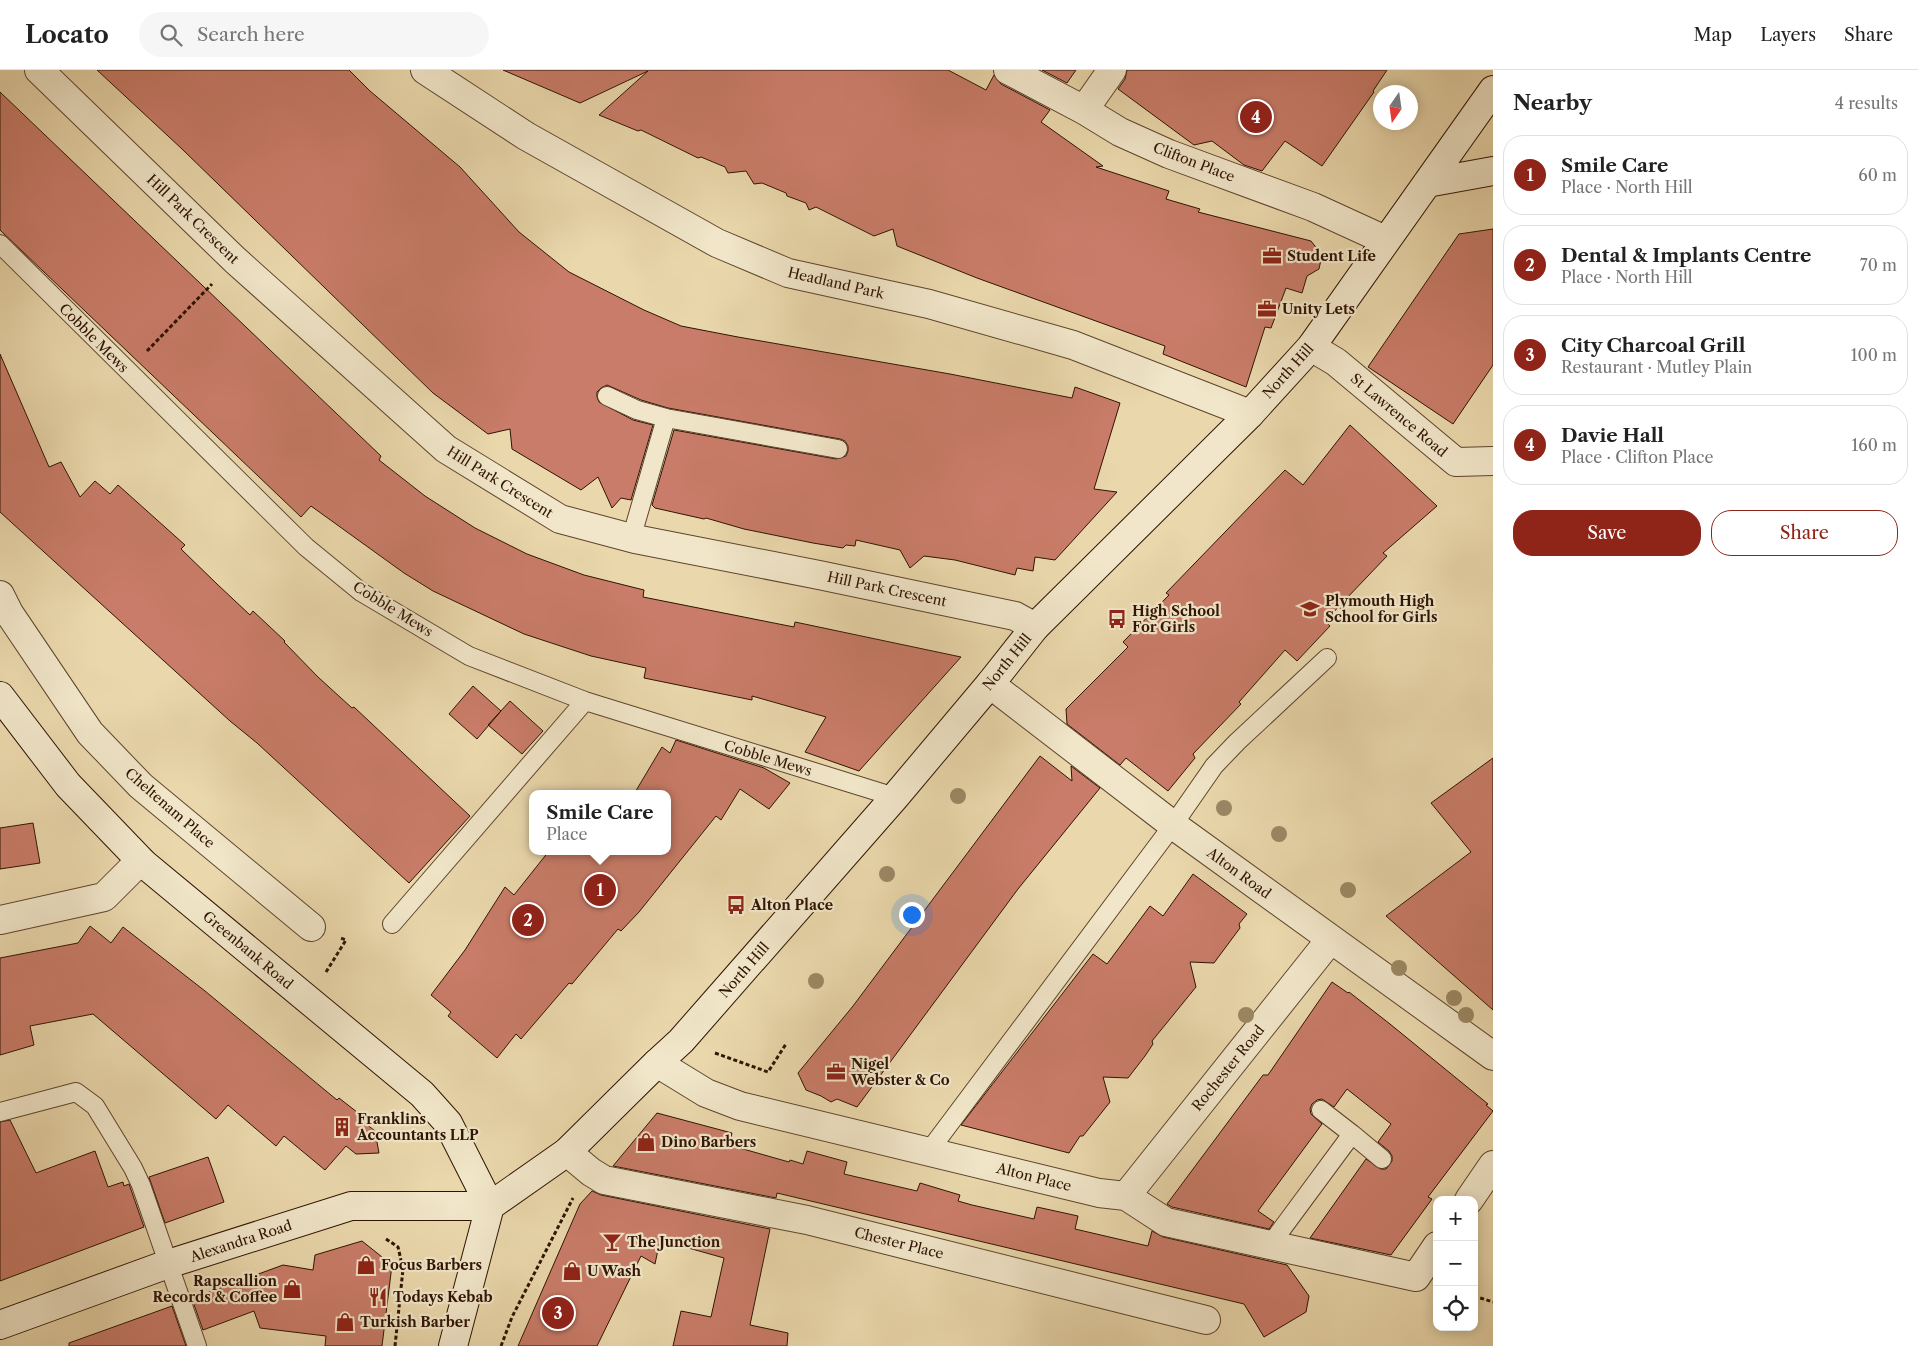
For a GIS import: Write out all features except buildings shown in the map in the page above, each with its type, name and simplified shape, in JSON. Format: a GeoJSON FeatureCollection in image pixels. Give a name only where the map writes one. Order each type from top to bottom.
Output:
{"type":"FeatureCollection","features":[{"type":"Feature","properties":{"kind":"street","name":"Hill Park Crescent"},"geometry":{"type":"LineString","coordinates":[[39,70],[236,260],[446,449],[560,519],[631,538],[1015,616],[1035,627]]}},
{"type":"Feature","properties":{"kind":"street","name":"Headland Park"},"geometry":{"type":"LineString","coordinates":[[425,70],[526,136],[709,238],[788,273],[929,304],[1073,345],[1250,414]]}},
{"type":"Feature","properties":{"kind":"street","name":"Clifton Place"},"geometry":{"type":"LineString","coordinates":[[1008,70],[1084,110],[1120,132],[1169,154],[1313,207],[1385,240]]}},
{"type":"Feature","properties":{"kind":"street"},"geometry":{"type":"LineString","coordinates":[[1084,110],[1112,70]]}},
{"type":"Feature","properties":{"kind":"street","name":"North Hill"},"geometry":{"type":"LineString","coordinates":[[490,1206],[567,1152],[656,1063],[681,1041],[895,797],[1035,627],[1250,414],[1311,347],[1493,90]]}},
{"type":"Feature","properties":{"kind":"street"},"geometry":{"type":"LineString","coordinates":[[1427,183],[1493,171]]}},
{"type":"Feature","properties":{"kind":"street","name":"St Lawrence Road"},"geometry":{"type":"LineString","coordinates":[[1311,347],[1336,362],[1456,462],[1493,461]]}},
{"type":"Feature","properties":{"kind":"street","name":"Cheltenam Place"},"geometry":{"type":"LineString","coordinates":[[0,595],[9,613],[90,733],[141,786],[311,927]]}},
{"type":"Feature","properties":{"kind":"street","name":"Alton Road"},"geometry":{"type":"LineString","coordinates":[[990,684],[1173,824],[1330,940],[1493,1056]]}},
{"type":"Feature","properties":{"kind":"street","name":"Greenbank Road"},"geometry":{"type":"LineString","coordinates":[[0,696],[68,785],[143,863],[422,1094],[448,1124],[490,1206]]}},
{"type":"Feature","properties":{"kind":"street"},"geometry":{"type":"LineString","coordinates":[[0,920],[104,896],[134,867],[143,863]]}},
{"type":"Feature","properties":{"kind":"street","name":"Rochester Road"},"geometry":{"type":"LineString","coordinates":[[1126,1196],[1330,940]]}},
{"type":"Feature","properties":{"kind":"street","name":"Alton Place"},"geometry":{"type":"LineString","coordinates":[[656,1063],[706,1093],[740,1106],[1098,1193],[1126,1196],[1166,1222],[1416,1277],[1433,1252]]}},
{"type":"Feature","properties":{"kind":"street","name":"Chester Place"},"geometry":{"type":"LineString","coordinates":[[567,1152],[590,1172],[604,1180],[807,1220],[1206,1320]]}},
{"type":"Feature","properties":{"kind":"street"},"geometry":{"type":"LineString","coordinates":[[1472,1196],[1493,1165]]}},
{"type":"Feature","properties":{"kind":"street","name":"Alexandra Road"},"geometry":{"type":"LineString","coordinates":[[0,1325],[168,1264],[351,1206],[490,1206]]}},
{"type":"Feature","properties":{"kind":"street"},"geometry":{"type":"LineString","coordinates":[[453,1346],[490,1206]]}},
{"type":"Feature","properties":{"kind":"lane","name":"Cobble Mews"},"geometry":{"type":"LineString","coordinates":[[0,244],[306,547],[361,592],[469,656],[586,701],[895,797]]}},
{"type":"Feature","properties":{"kind":"lane"},"geometry":{"type":"LineString","coordinates":[[606,396],[637,410],[666,418],[838,449]]}},
{"type":"Feature","properties":{"kind":"lane"},"geometry":{"type":"LineString","coordinates":[[631,538],[666,418]]}},
{"type":"Feature","properties":{"kind":"lane"},"geometry":{"type":"LineString","coordinates":[[929,1151],[1173,824],[1214,766],[1327,658]]}},
{"type":"Feature","properties":{"kind":"lane"},"geometry":{"type":"LineString","coordinates":[[392,924],[586,701]]}},
{"type":"Feature","properties":{"kind":"lane"},"geometry":{"type":"LineString","coordinates":[[0,1112],[76,1092],[95,1106],[133,1168],[141,1185],[197,1346]]}},
{"type":"Feature","properties":{"kind":"lane"},"geometry":{"type":"LineString","coordinates":[[1321,1110],[1382,1158]]}},
{"type":"Feature","properties":{"kind":"lane"},"geometry":{"type":"LineString","coordinates":[[1270,1245],[1352,1134]]}},
{"type":"Feature","properties":{"kind":"path"},"geometry":{"type":"LineString","coordinates":[[128,370],[236,260]]}},
{"type":"Feature","properties":{"kind":"path"},"geometry":{"type":"LineString","coordinates":[[309,1000],[346,940]]}},
{"type":"Feature","properties":{"kind":"path"},"geometry":{"type":"LineString","coordinates":[[681,1041],[768,1072],[786,1044]]}},
{"type":"Feature","properties":{"kind":"path"},"geometry":{"type":"LineString","coordinates":[[501,1346],[512,1318],[568,1207],[590,1172]]}},
{"type":"Feature","properties":{"kind":"path"},"geometry":{"type":"LineString","coordinates":[[382,1237],[398,1247],[403,1270],[395,1346]]}},
{"type":"Feature","properties":{"kind":"path"},"geometry":{"type":"LineString","coordinates":[[1478,1297],[1493,1302]]}},
{"type":"Feature","properties":{"kind":"place","name":"Davie Hall"},"geometry":{"type":"Point","coordinates":[1256,117]}},
{"type":"Feature","properties":{"kind":"place","name":"Student Life"},"geometry":{"type":"Point","coordinates":[1272,256]}},
{"type":"Feature","properties":{"kind":"place","name":"Unity Lets"},"geometry":{"type":"Point","coordinates":[1267,309]}},
{"type":"Feature","properties":{"kind":"place","name":"Plymouth High School for Girls"},"geometry":{"type":"Point","coordinates":[1310,609]}},
{"type":"Feature","properties":{"kind":"place","name":"High School For Girls"},"geometry":{"type":"Point","coordinates":[1117,619]}},
{"type":"Feature","properties":{"kind":"place","name":"Smile Care"},"geometry":{"type":"Point","coordinates":[600,890]}},
{"type":"Feature","properties":{"kind":"place","name":"Alton Place"},"geometry":{"type":"Point","coordinates":[736,905]}},
{"type":"Feature","properties":{"kind":"place","name":"Dental & Implants Centre"},"geometry":{"type":"Point","coordinates":[528,920]}},
{"type":"Feature","properties":{"kind":"place","name":"Nigel Webster & Co"},"geometry":{"type":"Point","coordinates":[836,1072]}},
{"type":"Feature","properties":{"kind":"place","name":"Franklins Accountants LLP"},"geometry":{"type":"Point","coordinates":[342,1127]}},
{"type":"Feature","properties":{"kind":"place","name":"Dino Barbers"},"geometry":{"type":"Point","coordinates":[646,1142]}},
{"type":"Feature","properties":{"kind":"place","name":"The Junction"},"geometry":{"type":"Point","coordinates":[612,1242]}},
{"type":"Feature","properties":{"kind":"place","name":"Focus Barbers"},"geometry":{"type":"Point","coordinates":[366,1265]}},
{"type":"Feature","properties":{"kind":"place","name":"U Wash"},"geometry":{"type":"Point","coordinates":[572,1271]}},
{"type":"Feature","properties":{"kind":"place","name":"Rapscallion Records & Coffee"},"geometry":{"type":"Point","coordinates":[292,1289]}},
{"type":"Feature","properties":{"kind":"place","name":"Todays Kebab"},"geometry":{"type":"Point","coordinates":[378,1297]}},
{"type":"Feature","properties":{"kind":"place","name":"City Charcoal Grill"},"geometry":{"type":"Point","coordinates":[558,1313]}},
{"type":"Feature","properties":{"kind":"place","name":"Turkish Barber"},"geometry":{"type":"Point","coordinates":[345,1322]}}]}
